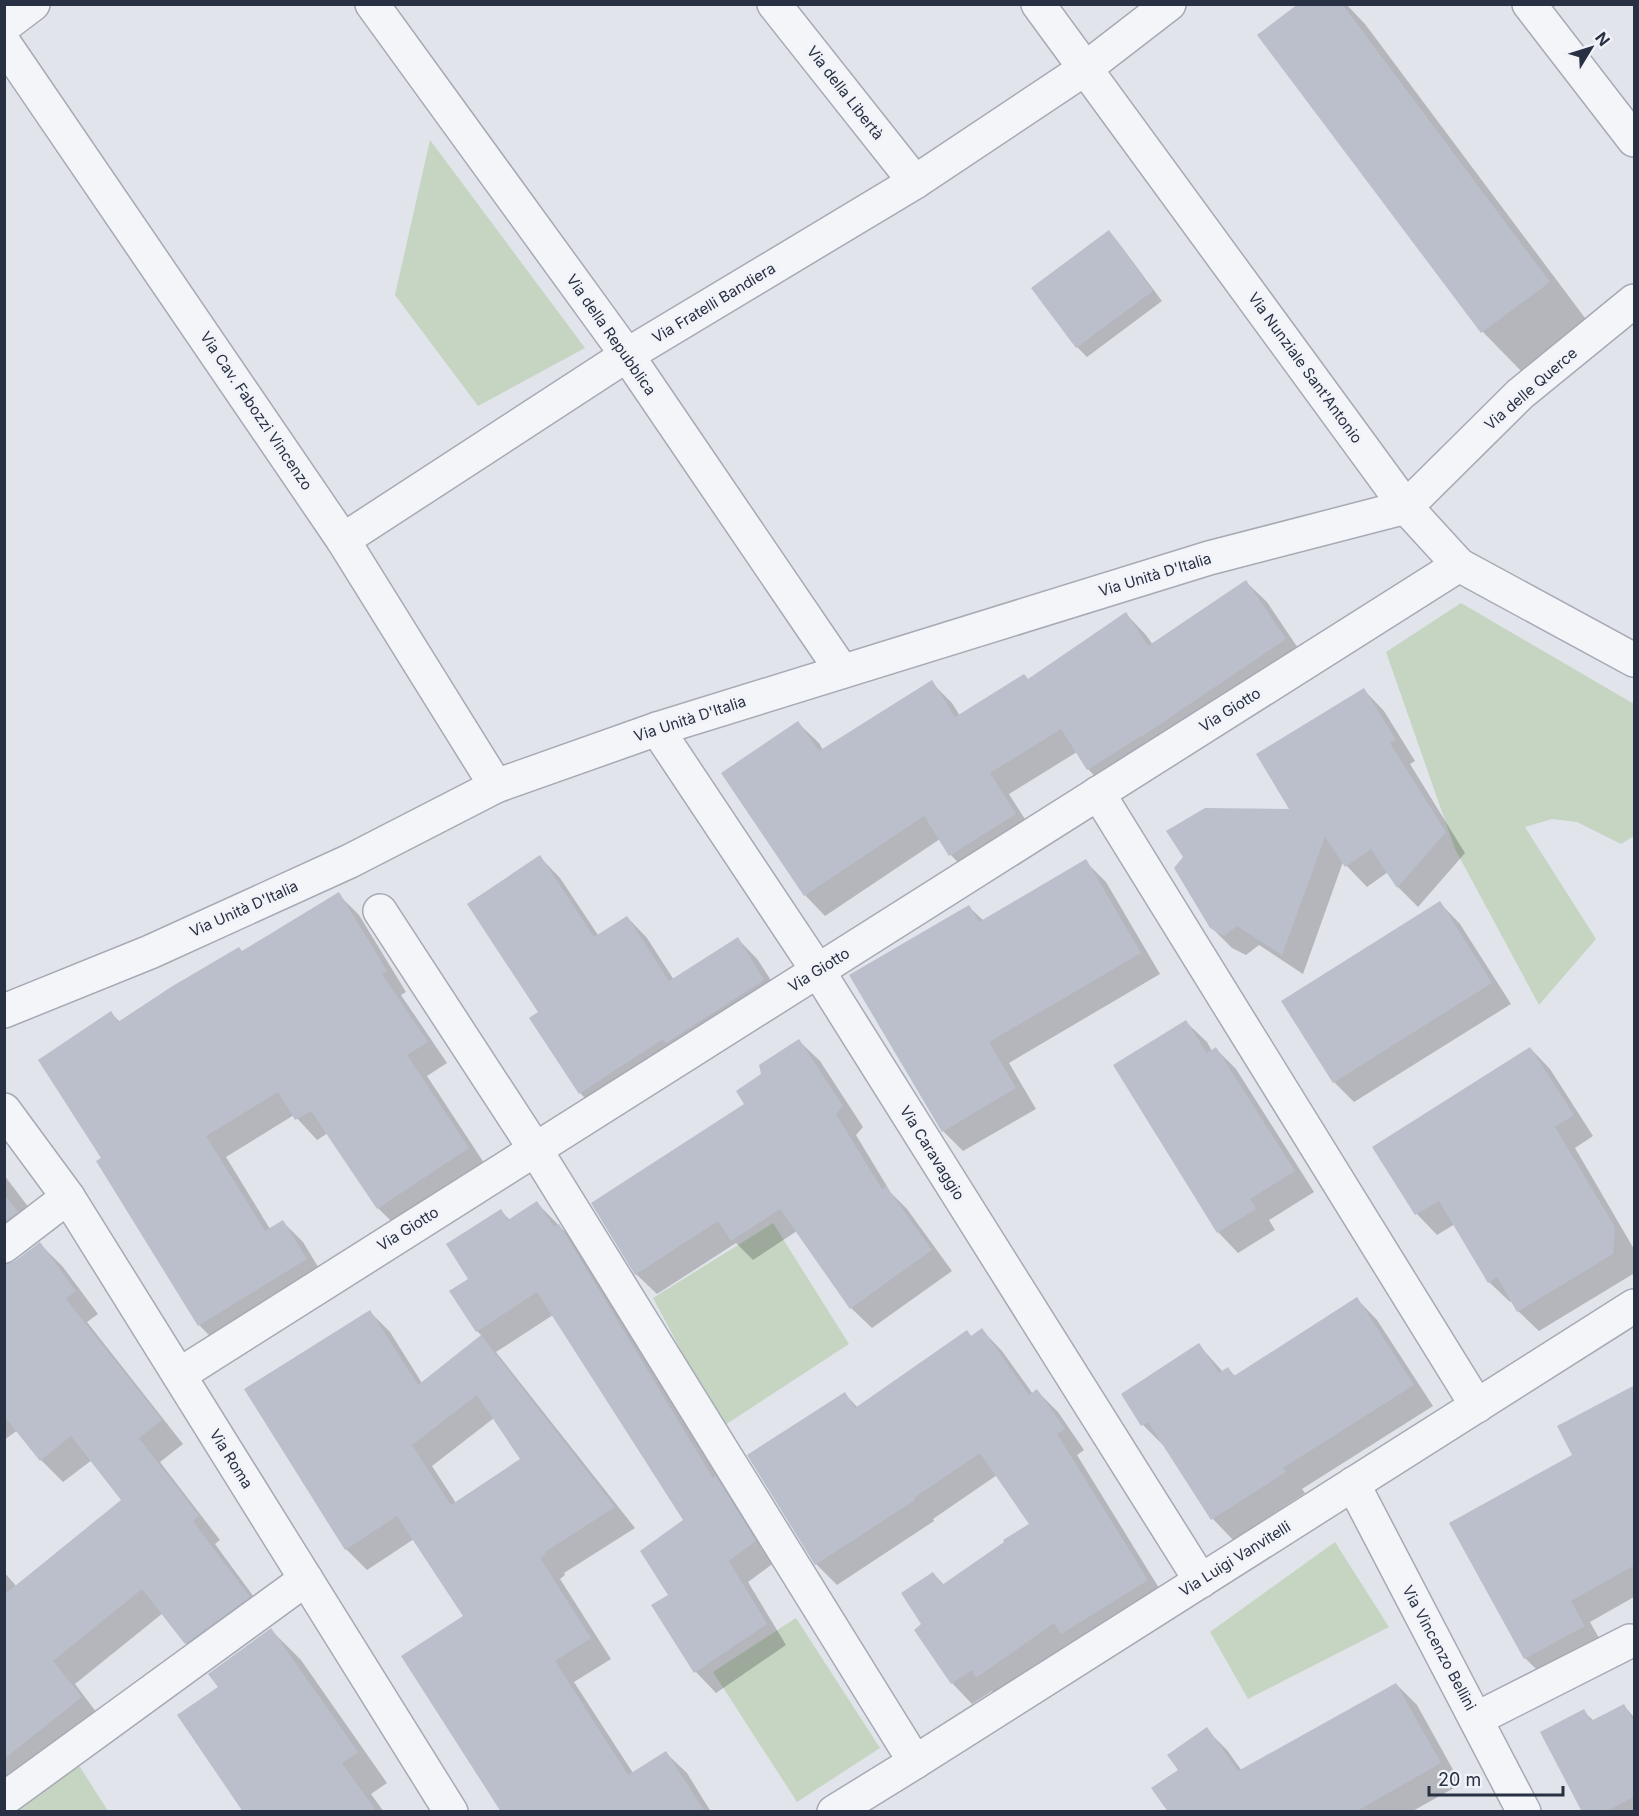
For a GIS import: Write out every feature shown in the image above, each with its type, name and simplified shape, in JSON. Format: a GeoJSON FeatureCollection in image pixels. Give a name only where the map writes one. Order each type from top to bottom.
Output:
{"type":"FeatureCollection","features":[{"type":"Feature","properties":{"kind":"street"},"geometry":{"type":"LineString","coordinates":[[4,26],[33,4]]}},
{"type":"Feature","properties":{"kind":"street","name":"Via della Repubblica"},"geometry":{"type":"LineString","coordinates":[[372,4],[627,355],[842,671]]}},
{"type":"Feature","properties":{"kind":"street","name":"Via della Libertà"},"geometry":{"type":"LineString","coordinates":[[774,4],[915,182]]}},
{"type":"Feature","properties":{"kind":"street","name":"Via Nunziale Sant'Antonio"},"geometry":{"type":"LineString","coordinates":[[1038,4],[1406,507],[1459,565],[1635,660]]}},
{"type":"Feature","properties":{"kind":"street","name":"Via Fratelli Bandiera"},"geometry":{"type":"LineString","coordinates":[[344,540],[627,355],[915,182],[1086,68],[1169,4]]}},
{"type":"Feature","properties":{"kind":"street"},"geometry":{"type":"LineString","coordinates":[[1529,4],[1635,140]]}},
{"type":"Feature","properties":{"kind":"street","name":"Via Cav. Fabozzi Vincenzo"},"geometry":{"type":"LineString","coordinates":[[4,43],[344,540],[496,786]]}},
{"type":"Feature","properties":{"kind":"street","name":"Via delle Querce"},"geometry":{"type":"LineString","coordinates":[[1406,507],[1520,394],[1635,301]]}},
{"type":"Feature","properties":{"kind":"street","name":"Via Unità D'Italia"},"geometry":{"type":"LineString","coordinates":[[4,1011],[150,952],[350,861],[496,786],[657,729],[1209,558],[1406,507]]}},
{"type":"Feature","properties":{"kind":"street","name":"Via Giotto"},"geometry":{"type":"LineString","coordinates":[[179,1375],[1459,565]]}},
{"type":"Feature","properties":{"kind":"street","name":"Via Caravaggio"},"geometry":{"type":"LineString","coordinates":[[657,729],[818,970],[1201,1581]]}},
{"type":"Feature","properties":{"kind":"street"},"geometry":{"type":"LineString","coordinates":[[1098,793],[1477,1406]]}},
{"type":"Feature","properties":{"kind":"street"},"geometry":{"type":"LineString","coordinates":[[380,911],[535,1149],[915,1762]]}},
{"type":"Feature","properties":{"kind":"street","name":"Via Roma"},"geometry":{"type":"LineString","coordinates":[[4,1110],[68,1197],[452,1812]]}},
{"type":"Feature","properties":{"kind":"street"},"geometry":{"type":"LineString","coordinates":[[4,1246],[68,1197]]}},
{"type":"Feature","properties":{"kind":"street","name":"Via Luigi Vanvitelli"},"geometry":{"type":"LineString","coordinates":[[834,1812],[1635,1306]]}},
{"type":"Feature","properties":{"kind":"street","name":"Via Vincenzo Bellini"},"geometry":{"type":"LineString","coordinates":[[1353,1484],[1524,1812]]}},
{"type":"Feature","properties":{"kind":"street"},"geometry":{"type":"LineString","coordinates":[[4,1799],[306,1579]]}},
{"type":"Feature","properties":{"kind":"street"},"geometry":{"type":"LineString","coordinates":[[1476,1719],[1630,1641]]}},
{"type":"Feature","properties":{"kind":"green space"},"geometry":{"type":"Polygon","coordinates":[[[430,140],[585,348],[478,406],[395,295],[430,140]]]}},
{"type":"Feature","properties":{"kind":"green space"},"geometry":{"type":"Polygon","coordinates":[[[1461,603],[1634,704],[1634,836],[1621,844],[1577,822],[1552,819],[1525,827],[1596,939],[1539,1005],[1455,849],[1386,652],[1461,603]]]}},
{"type":"Feature","properties":{"kind":"green space"},"geometry":{"type":"Polygon","coordinates":[[[773,1223],[849,1344],[722,1427],[653,1298],[773,1223]]]}},
{"type":"Feature","properties":{"kind":"green space"},"geometry":{"type":"Polygon","coordinates":[[[1335,1542],[1389,1627],[1248,1699],[1210,1632],[1335,1542]]]}},
{"type":"Feature","properties":{"kind":"green space"},"geometry":{"type":"Polygon","coordinates":[[[796,1618],[880,1748],[797,1802],[713,1672],[796,1618]]]}},
{"type":"Feature","properties":{"kind":"green space"},"geometry":{"type":"Polygon","coordinates":[[[78,1764],[108,1811],[17,1812],[78,1764]]]}},
{"type":"Feature","properties":{"kind":"building"},"geometry":{"type":"Polygon","coordinates":[[[1298,4],[1342,4],[1550,282],[1481,333],[1257,35],[1298,4]]]}},
{"type":"Feature","properties":{"kind":"building"},"geometry":{"type":"Polygon","coordinates":[[[1109,230],[1153,291],[1076,348],[1031,288],[1109,230]]]}},
{"type":"Feature","properties":{"kind":"building"},"geometry":{"type":"Polygon","coordinates":[[[1246,580],[1286,639],[1141,737],[1087,770],[1061,729],[990,773],[1016,814],[949,856],[924,816],[804,896],[721,773],[798,721],[819,751],[932,680],[955,717],[1024,674],[1028,679],[1126,612],[1148,646],[1246,580]]]}},
{"type":"Feature","properties":{"kind":"building"},"geometry":{"type":"Polygon","coordinates":[[[1364,688],[1396,740],[1390,743],[1446,832],[1397,888],[1371,849],[1345,867],[1325,837],[1282,955],[1237,926],[1224,936],[1210,928],[1174,868],[1183,857],[1166,831],[1205,808],[1289,809],[1256,754],[1364,688]]]}},
{"type":"Feature","properties":{"kind":"building"},"geometry":{"type":"Polygon","coordinates":[[[540,855],[594,937],[627,916],[669,981],[738,937],[764,980],[666,1043],[663,1039],[579,1094],[529,1018],[538,1012],[467,904],[540,855]]]}},
{"type":"Feature","properties":{"kind":"building"},"geometry":{"type":"Polygon","coordinates":[[[1086,859],[1141,953],[989,1042],[1016,1088],[942,1132],[849,975],[969,905],[979,922],[1086,859]]]}},
{"type":"Feature","properties":{"kind":"building"},"geometry":{"type":"Polygon","coordinates":[[[339,892],[387,971],[382,974],[428,1042],[407,1055],[469,1148],[377,1209],[311,1111],[295,1120],[278,1092],[206,1136],[265,1231],[283,1220],[307,1259],[198,1326],[96,1161],[101,1158],[38,1060],[111,1011],[118,1022],[171,987],[239,947],[242,951],[339,892]]]}},
{"type":"Feature","properties":{"kind":"building"},"geometry":{"type":"Polygon","coordinates":[[[1440,901],[1492,983],[1333,1083],[1281,1001],[1440,901]]]}},
{"type":"Feature","properties":{"kind":"building"},"geometry":{"type":"Polygon","coordinates":[[[1186,1020],[1207,1053],[1216,1047],[1295,1171],[1250,1199],[1256,1209],[1217,1233],[1113,1065],[1186,1020]]]}},
{"type":"Feature","properties":{"kind":"building"},"geometry":{"type":"Polygon","coordinates":[[[799,1039],[843,1106],[836,1114],[882,1189],[886,1186],[932,1250],[850,1309],[780,1209],[731,1241],[718,1221],[635,1275],[591,1203],[744,1104],[736,1091],[761,1074],[759,1065],[799,1039]]]}},
{"type":"Feature","properties":{"kind":"building"},"geometry":{"type":"Polygon","coordinates":[[[1530,1047],[1574,1115],[1555,1127],[1615,1227],[1613,1254],[1517,1312],[1497,1277],[1488,1283],[1439,1201],[1415,1215],[1372,1147],[1530,1047]]]}},
{"type":"Feature","properties":{"kind":"building"},"geometry":{"type":"Polygon","coordinates":[[[4,1194],[18,1212],[4,1222],[4,1194]]]}},
{"type":"Feature","properties":{"kind":"building"},"geometry":{"type":"Polygon","coordinates":[[[537,1201],[554,1227],[559,1224],[713,1478],[716,1476],[756,1541],[729,1561],[767,1624],[694,1673],[651,1605],[668,1595],[640,1551],[683,1520],[537,1292],[476,1332],[449,1291],[468,1279],[446,1244],[501,1209],[508,1220],[537,1201]]]}},
{"type":"Feature","properties":{"kind":"building"},"geometry":{"type":"Polygon","coordinates":[[[40,1242],[76,1291],[66,1299],[162,1420],[139,1438],[199,1516],[193,1521],[250,1597],[185,1644],[142,1589],[53,1661],[82,1697],[4,1759],[4,1595],[121,1500],[71,1436],[40,1461],[4,1416],[4,1264],[15,1261],[40,1242]]]}},
{"type":"Feature","properties":{"kind":"building"},"geometry":{"type":"Polygon","coordinates":[[[1357,1297],[1414,1385],[1283,1468],[1286,1472],[1211,1520],[1148,1422],[1141,1426],[1121,1394],[1199,1343],[1219,1373],[1228,1367],[1234,1376],[1357,1297]]]}},
{"type":"Feature","properties":{"kind":"building"},"geometry":{"type":"Polygon","coordinates":[[[370,1310],[418,1385],[481,1335],[615,1507],[545,1552],[546,1554],[540,1558],[591,1638],[555,1661],[628,1775],[666,1751],[705,1812],[501,1812],[401,1656],[463,1616],[397,1516],[345,1550],[244,1389],[370,1310]],[[477,1395],[412,1445],[451,1505],[520,1459],[477,1395]]]}},
{"type":"Feature","properties":{"kind":"building"},"geometry":{"type":"Polygon","coordinates":[[[982,1328],[1029,1395],[1037,1389],[1065,1429],[1057,1434],[1148,1580],[1061,1634],[1054,1623],[976,1678],[972,1670],[951,1684],[914,1630],[921,1624],[901,1593],[933,1572],[942,1585],[1004,1542],[1003,1540],[1029,1524],[980,1453],[914,1498],[915,1500],[815,1565],[747,1455],[845,1392],[855,1408],[967,1330],[971,1336],[982,1328]]]}},
{"type":"Feature","properties":{"kind":"building"},"geometry":{"type":"Polygon","coordinates":[[[1635,1385],[1635,1565],[1571,1601],[1585,1626],[1524,1659],[1449,1523],[1572,1455],[1557,1426],[1635,1385]]]}},
{"type":"Feature","properties":{"kind":"building"},"geometry":{"type":"Polygon","coordinates":[[[271,1628],[358,1752],[342,1763],[377,1812],[243,1812],[177,1715],[218,1687],[208,1674],[271,1628]]]}},
{"type":"Feature","properties":{"kind":"building"},"geometry":{"type":"Polygon","coordinates":[[[1396,1683],[1441,1763],[1355,1812],[1168,1812],[1151,1788],[1178,1770],[1167,1755],[1207,1727],[1238,1771],[1396,1683]]]}},
{"type":"Feature","properties":{"kind":"building"},"geometry":{"type":"Polygon","coordinates":[[[1624,1704],[1635,1724],[1635,1796],[1605,1812],[1582,1812],[1540,1732],[1584,1709],[1591,1721],[1624,1704]]]}}]}
